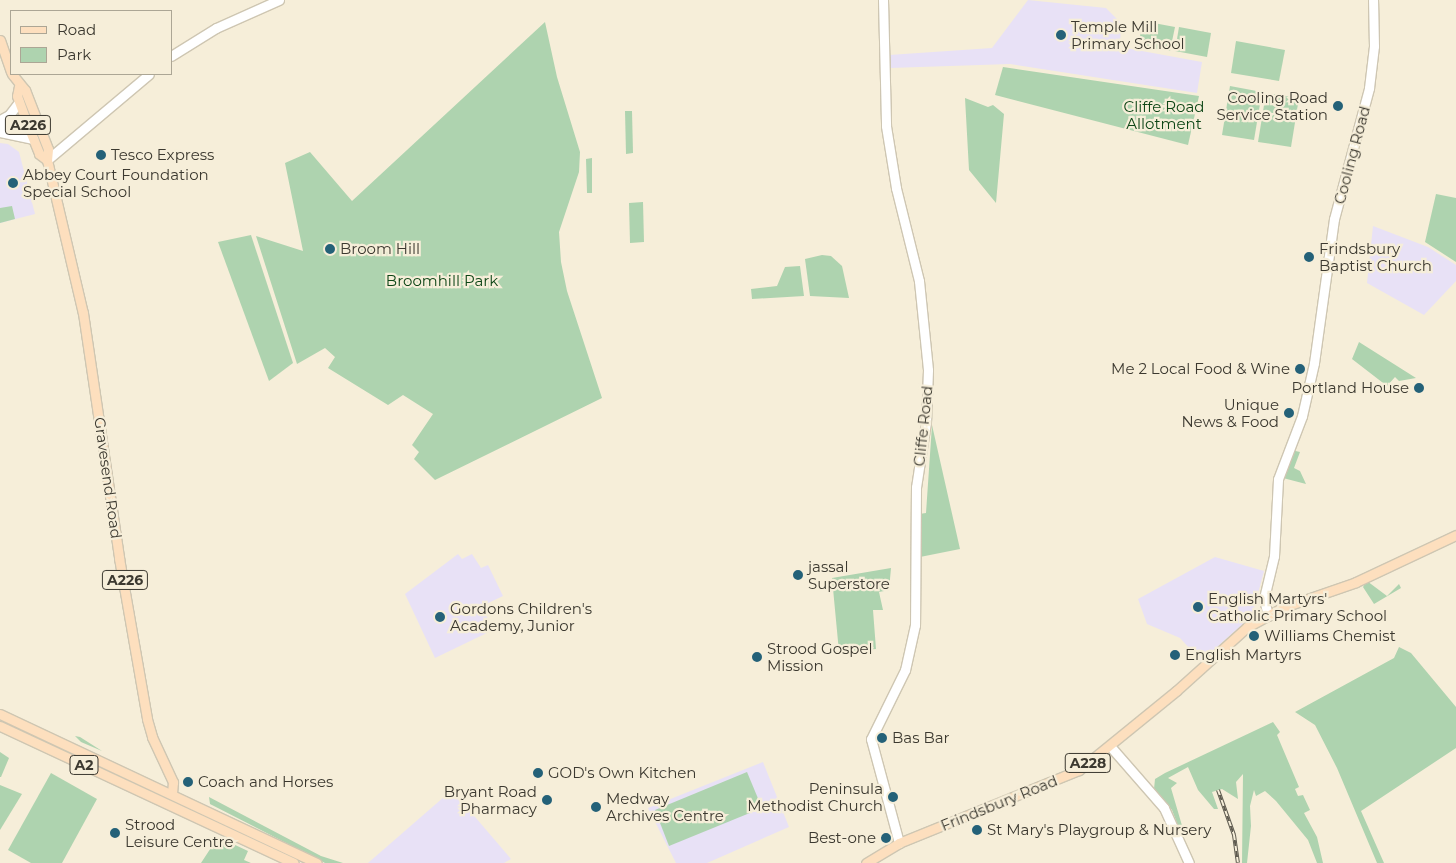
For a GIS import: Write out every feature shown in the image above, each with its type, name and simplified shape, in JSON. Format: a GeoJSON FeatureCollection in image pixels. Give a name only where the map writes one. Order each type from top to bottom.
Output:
{"type":"FeatureCollection","features":[{"type":"Feature","properties":{"kind":"main road"},"geometry":{"type":"LineString","coordinates":[[172,55],[216,28],[279,0]]}},
{"type":"Feature","properties":{"kind":"main road","name":"Cliffe Road"},"geometry":{"type":"LineString","coordinates":[[883,0],[886,126],[896,188],[918,281],[928,370],[926,422],[916,487],[915,625],[903,674],[871,738],[898,843]]}},
{"type":"Feature","properties":{"kind":"main road","name":"Cooling Road"},"geometry":{"type":"LineString","coordinates":[[1268,616],[1264,598],[1274,556],[1278,479],[1303,410],[1323,310],[1334,219],[1372,73],[1373,0]]}},
{"type":"Feature","properties":{"kind":"main road","name":"Gravesend Road"},"geometry":{"type":"LineString","coordinates":[[0,40],[10,68]]}},
{"type":"Feature","properties":{"kind":"main road","name":"Gravesend Road"},"geometry":{"type":"LineString","coordinates":[[13,75],[19,86],[25,90],[44,140],[83,313],[119,558],[147,718],[152,738],[173,782],[172,793]]}},
{"type":"Feature","properties":{"kind":"main road"},"geometry":{"type":"LineString","coordinates":[[47,160],[149,75]]}},
{"type":"Feature","properties":{"kind":"main road","name":"Gravesend Road"},"geometry":{"type":"LineString","coordinates":[[19,86],[19,102],[26,121],[39,154],[47,160]]}},
{"type":"Feature","properties":{"kind":"main road"},"geometry":{"type":"LineString","coordinates":[[0,120],[9,115],[19,102]]}},
{"type":"Feature","properties":{"kind":"main road"},"geometry":{"type":"LineString","coordinates":[[0,126],[36,119]]}},
{"type":"Feature","properties":{"kind":"main road"},"geometry":{"type":"LineString","coordinates":[[0,132],[33,139]]}},
{"type":"Feature","properties":{"kind":"main road"},"geometry":{"type":"LineString","coordinates":[[44,140],[52,145],[66,145]]}},
{"type":"Feature","properties":{"kind":"main road","name":"Frindsbury Road"},"geometry":{"type":"LineString","coordinates":[[866,863],[898,843],[1079,770],[1110,746],[1240,632],[1284,607],[1356,582],[1456,535]]}},
{"type":"Feature","properties":{"kind":"main road"},"geometry":{"type":"LineString","coordinates":[[4,716],[18,728],[45,740],[46,747]]}},
{"type":"Feature","properties":{"kind":"main road","name":"A2"},"geometry":{"type":"LineString","coordinates":[[4,716],[172,793],[197,810],[225,824],[248,840],[294,863]]}},
{"type":"Feature","properties":{"kind":"main road","name":"A2"},"geometry":{"type":"LineString","coordinates":[[0,726],[169,804],[197,810],[238,825],[317,863]]}},
{"type":"Feature","properties":{"kind":"main road"},"geometry":{"type":"LineString","coordinates":[[68,745],[67,752],[111,772],[122,783]]}},
{"type":"Feature","properties":{"kind":"main road"},"geometry":{"type":"LineString","coordinates":[[1110,746],[1164,808],[1189,863]]}},
{"type":"Feature","properties":{"kind":"main road"},"geometry":{"type":"LineString","coordinates":[[238,825],[276,849],[280,857]]}},
{"type":"Feature","properties":{"kind":"shaded area","name":"Temple Mill Primary School"},"geometry":{"type":"Polygon","coordinates":[[[1028,0],[1106,8],[1121,23],[1120,47],[1202,62],[1197,93],[1010,64],[890,68],[889,55],[992,48],[1028,0]]]}},
{"type":"Feature","properties":{"kind":"shaded area","name":"Abbey Court Foundation Special School"},"geometry":{"type":"Polygon","coordinates":[[[0,143],[8,144],[19,152],[35,214],[0,223],[0,143]]]}},
{"type":"Feature","properties":{"kind":"shaded area"},"geometry":{"type":"Polygon","coordinates":[[[1373,226],[1428,247],[1456,265],[1456,281],[1424,315],[1367,283],[1373,226]]]}},
{"type":"Feature","properties":{"kind":"shaded area","name":"Gordons Children's Academy, Junior"},"geometry":{"type":"Polygon","coordinates":[[[458,554],[462,559],[472,554],[481,568],[488,565],[503,596],[482,606],[493,630],[435,658],[405,594],[458,554]]]}},
{"type":"Feature","properties":{"kind":"shaded area","name":"English Martyrs' Catholic Primary School"},"geometry":{"type":"Polygon","coordinates":[[[1215,557],[1264,571],[1252,616],[1201,661],[1180,638],[1147,624],[1138,599],[1215,557]]]}},
{"type":"Feature","properties":{"kind":"shaded area"},"geometry":{"type":"Polygon","coordinates":[[[763,762],[789,827],[707,863],[676,863],[648,808],[763,762]]]}},
{"type":"Feature","properties":{"kind":"shaded area"},"geometry":{"type":"Polygon","coordinates":[[[452,790],[511,859],[504,863],[368,863],[452,790]]]}},
{"type":"Feature","properties":{"kind":"green space"},"geometry":{"type":"Polygon","coordinates":[[[1143,21],[1175,27],[1170,51],[1138,46],[1143,21]]]}},
{"type":"Feature","properties":{"kind":"green space","name":"Broomhill Park"},"geometry":{"type":"Polygon","coordinates":[[[545,22],[557,77],[580,152],[579,172],[559,232],[561,262],[567,291],[602,398],[435,480],[414,459],[419,452],[412,445],[433,414],[403,395],[388,405],[328,368],[335,357],[325,348],[297,364],[256,236],[303,251],[285,163],[310,152],[352,201],[545,22]]]}},
{"type":"Feature","properties":{"kind":"green space"},"geometry":{"type":"Polygon","coordinates":[[[1179,27],[1211,33],[1207,57],[1175,51],[1179,27]]]}},
{"type":"Feature","properties":{"kind":"green space"},"geometry":{"type":"Polygon","coordinates":[[[1236,41],[1285,50],[1279,81],[1231,73],[1236,41]]]}},
{"type":"Feature","properties":{"kind":"green space","name":"Cliffe Road Allotment"},"geometry":{"type":"Polygon","coordinates":[[[1003,67],[1199,96],[1188,145],[995,95],[1003,67]]]}},
{"type":"Feature","properties":{"kind":"green space"},"geometry":{"type":"Polygon","coordinates":[[[1230,86],[1262,92],[1254,140],[1222,135],[1230,86]]]}},
{"type":"Feature","properties":{"kind":"green space"},"geometry":{"type":"Polygon","coordinates":[[[1266,93],[1299,98],[1291,147],[1258,142],[1266,93]]]}},
{"type":"Feature","properties":{"kind":"green space"},"geometry":{"type":"Polygon","coordinates":[[[965,98],[988,107],[993,105],[1004,114],[996,203],[969,170],[965,98]]]}},
{"type":"Feature","properties":{"kind":"green space"},"geometry":{"type":"Polygon","coordinates":[[[625,111],[632,111],[633,153],[626,154],[625,111]]]}},
{"type":"Feature","properties":{"kind":"green space"},"geometry":{"type":"Polygon","coordinates":[[[592,158],[592,193],[587,193],[586,159],[592,158]]]}},
{"type":"Feature","properties":{"kind":"green space"},"geometry":{"type":"Polygon","coordinates":[[[1436,194],[1456,198],[1456,262],[1425,242],[1436,194]]]}},
{"type":"Feature","properties":{"kind":"green space"},"geometry":{"type":"Polygon","coordinates":[[[643,202],[644,242],[630,243],[629,203],[643,202]]]}},
{"type":"Feature","properties":{"kind":"green space"},"geometry":{"type":"Polygon","coordinates":[[[12,206],[15,219],[0,223],[0,208],[12,206]]]}},
{"type":"Feature","properties":{"kind":"green space"},"geometry":{"type":"Polygon","coordinates":[[[251,235],[293,363],[269,381],[218,242],[251,235]]]}},
{"type":"Feature","properties":{"kind":"green space"},"geometry":{"type":"Polygon","coordinates":[[[822,255],[831,256],[842,266],[849,298],[810,296],[805,259],[822,255]]]}},
{"type":"Feature","properties":{"kind":"green space"},"geometry":{"type":"Polygon","coordinates":[[[800,266],[804,296],[752,299],[751,289],[777,286],[785,267],[800,266]]]}},
{"type":"Feature","properties":{"kind":"green space"},"geometry":{"type":"Polygon","coordinates":[[[1359,342],[1416,378],[1399,381],[1395,377],[1387,386],[1352,359],[1359,342]]]}},
{"type":"Feature","properties":{"kind":"green space"},"geometry":{"type":"Polygon","coordinates":[[[932,425],[960,549],[920,557],[919,514],[926,513],[932,425]]]}},
{"type":"Feature","properties":{"kind":"green space"},"geometry":{"type":"Polygon","coordinates":[[[1291,450],[1300,452],[1294,468],[1300,471],[1306,484],[1283,478],[1291,450]]]}},
{"type":"Feature","properties":{"kind":"green space"},"geometry":{"type":"Polygon","coordinates":[[[891,568],[889,590],[879,592],[883,610],[873,610],[876,649],[839,652],[832,578],[891,568]]]}},
{"type":"Feature","properties":{"kind":"green space"},"geometry":{"type":"Polygon","coordinates":[[[1367,581],[1387,596],[1399,584],[1401,588],[1374,604],[1363,587],[1367,581]]]}},
{"type":"Feature","properties":{"kind":"green space"},"geometry":{"type":"Polygon","coordinates":[[[1399,647],[1411,653],[1456,707],[1456,748],[1361,811],[1384,863],[1377,863],[1337,768],[1315,725],[1295,712],[1394,658],[1399,647]]]}},
{"type":"Feature","properties":{"kind":"green space"},"geometry":{"type":"Polygon","coordinates":[[[1273,722],[1280,732],[1277,735],[1299,787],[1295,789],[1298,796],[1303,795],[1310,810],[1304,813],[1317,837],[1323,863],[1317,863],[1308,840],[1276,801],[1265,791],[1256,796],[1254,790],[1250,806],[1251,826],[1247,863],[1242,863],[1243,774],[1236,782],[1238,799],[1222,789],[1212,792],[1218,809],[1214,809],[1198,790],[1188,767],[1168,778],[1177,783],[1171,788],[1183,829],[1180,831],[1172,810],[1154,789],[1155,779],[1165,773],[1273,722]]]}},
{"type":"Feature","properties":{"kind":"green space"},"geometry":{"type":"Polygon","coordinates":[[[75,736],[80,737],[102,751],[81,742],[75,736]]]}},
{"type":"Feature","properties":{"kind":"green space"},"geometry":{"type":"Polygon","coordinates":[[[0,752],[9,758],[1,777],[0,777],[0,752]]]}},
{"type":"Feature","properties":{"kind":"green space"},"geometry":{"type":"Polygon","coordinates":[[[747,772],[762,808],[669,846],[655,810],[747,772]]]}},
{"type":"Feature","properties":{"kind":"green space"},"geometry":{"type":"Polygon","coordinates":[[[51,773],[97,799],[62,863],[31,863],[8,850],[51,773]]]}},
{"type":"Feature","properties":{"kind":"green space"},"geometry":{"type":"Polygon","coordinates":[[[0,785],[22,794],[0,830],[0,785]]]}},
{"type":"Feature","properties":{"kind":"green space"},"geometry":{"type":"Polygon","coordinates":[[[209,797],[321,856],[343,863],[325,863],[210,804],[209,797]]]}},
{"type":"Feature","properties":{"kind":"green space"},"geometry":{"type":"Polygon","coordinates":[[[218,837],[248,851],[244,860],[251,863],[201,863],[218,837]]]}},
{"type":"Feature","properties":{"kind":"railway"},"geometry":{"type":"LineString","coordinates":[[1218,790],[1234,835],[1238,863]]}},
{"type":"Feature","properties":{"kind":"place","name":"Temple Mill Primary School"},"geometry":{"type":"Point","coordinates":[1061,35]}},
{"type":"Feature","properties":{"kind":"place","name":"Cooling Road Service Station"},"geometry":{"type":"Point","coordinates":[1338,106]}},
{"type":"Feature","properties":{"kind":"place","name":"Tesco Express"},"geometry":{"type":"Point","coordinates":[101,155]}},
{"type":"Feature","properties":{"kind":"place","name":"Abbey Court Foundation Special School"},"geometry":{"type":"Point","coordinates":[13,183]}},
{"type":"Feature","properties":{"kind":"place","name":"Broom Hill"},"geometry":{"type":"Point","coordinates":[330,249]}},
{"type":"Feature","properties":{"kind":"place","name":"Frindsbury Baptist Church"},"geometry":{"type":"Point","coordinates":[1309,257]}},
{"type":"Feature","properties":{"kind":"place","name":"Me 2 Local Food & Wine"},"geometry":{"type":"Point","coordinates":[1300,369]}},
{"type":"Feature","properties":{"kind":"place","name":"Portland House"},"geometry":{"type":"Point","coordinates":[1419,388]}},
{"type":"Feature","properties":{"kind":"place","name":"Unique News & Food"},"geometry":{"type":"Point","coordinates":[1289,413]}},
{"type":"Feature","properties":{"kind":"place","name":"jassal Superstore"},"geometry":{"type":"Point","coordinates":[798,575]}},
{"type":"Feature","properties":{"kind":"place","name":"English Martyrs' Catholic Primary School"},"geometry":{"type":"Point","coordinates":[1198,607]}},
{"type":"Feature","properties":{"kind":"place","name":"Gordons Children's Academy, Junior"},"geometry":{"type":"Point","coordinates":[440,617]}},
{"type":"Feature","properties":{"kind":"place","name":"Williams Chemist"},"geometry":{"type":"Point","coordinates":[1254,636]}},
{"type":"Feature","properties":{"kind":"place","name":"English Martyrs"},"geometry":{"type":"Point","coordinates":[1175,655]}},
{"type":"Feature","properties":{"kind":"place","name":"Strood Gospel Mission"},"geometry":{"type":"Point","coordinates":[757,657]}},
{"type":"Feature","properties":{"kind":"place","name":"Bas Bar"},"geometry":{"type":"Point","coordinates":[882,738]}},
{"type":"Feature","properties":{"kind":"place","name":"GOD's Own Kitchen"},"geometry":{"type":"Point","coordinates":[538,773]}},
{"type":"Feature","properties":{"kind":"place","name":"Coach and Horses"},"geometry":{"type":"Point","coordinates":[188,782]}},
{"type":"Feature","properties":{"kind":"place","name":"Peninsula Methodist Church"},"geometry":{"type":"Point","coordinates":[893,797]}},
{"type":"Feature","properties":{"kind":"place","name":"Bryant Road Pharmacy"},"geometry":{"type":"Point","coordinates":[547,800]}},
{"type":"Feature","properties":{"kind":"place","name":"Medway Archives Centre"},"geometry":{"type":"Point","coordinates":[596,807]}},
{"type":"Feature","properties":{"kind":"place","name":"St Mary's Playgroup & Nursery"},"geometry":{"type":"Point","coordinates":[977,830]}},
{"type":"Feature","properties":{"kind":"place","name":"Strood Leisure Centre"},"geometry":{"type":"Point","coordinates":[115,833]}},
{"type":"Feature","properties":{"kind":"place","name":"Best-one"},"geometry":{"type":"Point","coordinates":[886,838]}}]}
